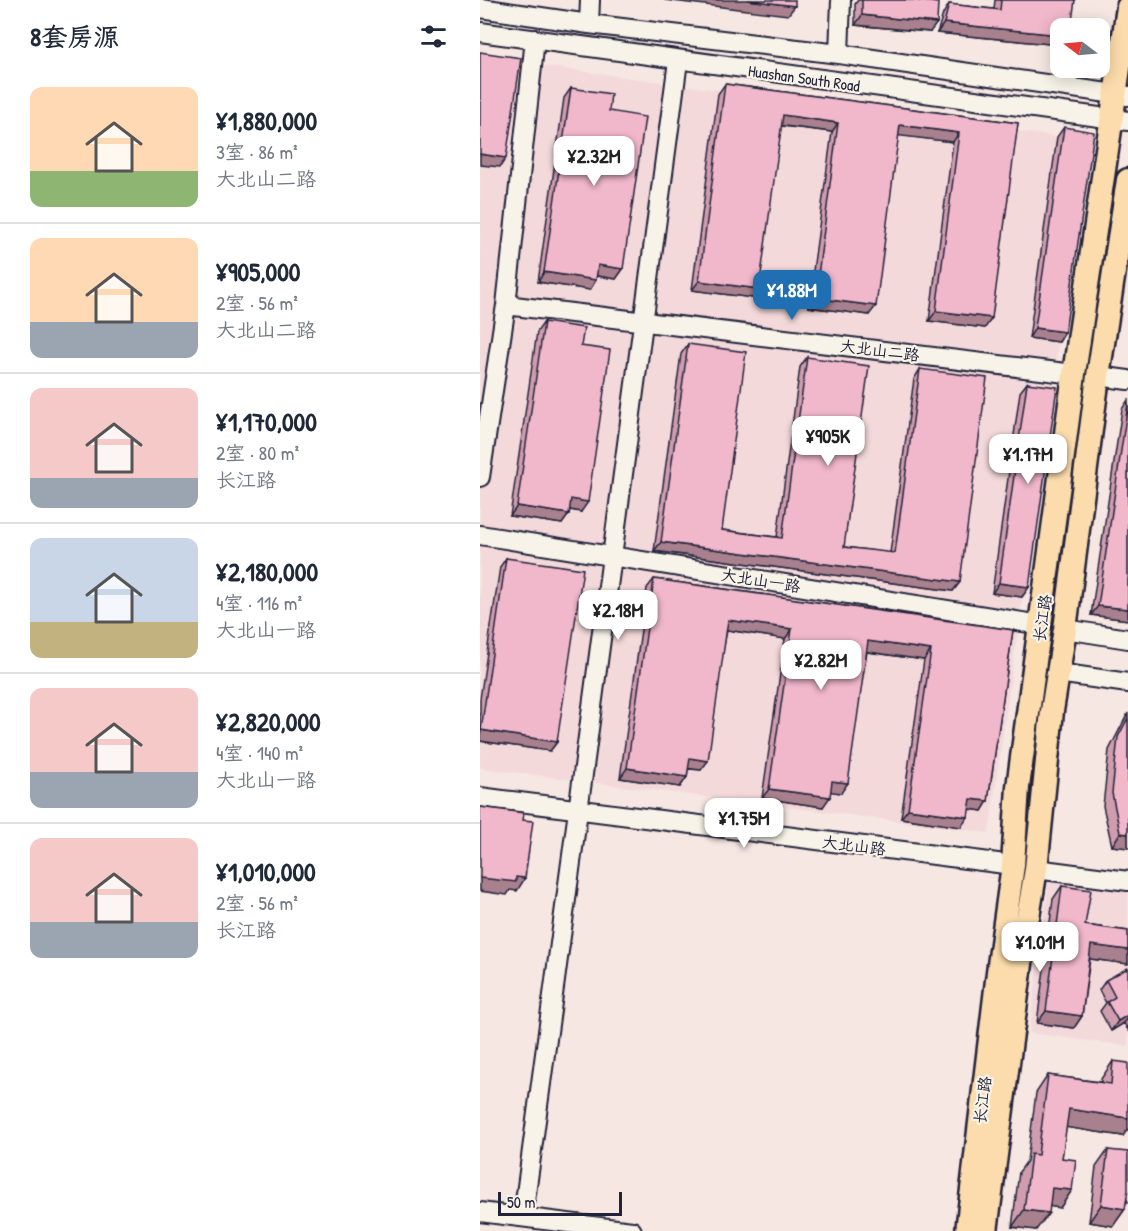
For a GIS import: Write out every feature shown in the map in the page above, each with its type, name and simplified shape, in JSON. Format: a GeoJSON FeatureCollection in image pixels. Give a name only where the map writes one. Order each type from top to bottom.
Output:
{"type":"FeatureCollection","features":[{"type":"Feature","properties":{"kind":"main road","name":"长江路"},"geometry":{"type":"LineString","coordinates":[[967,1231],[1013,865],[1018,786],[1074,374],[1120,120],[1128,7]]}},
{"type":"Feature","properties":{"kind":"main road","name":"长江路"},"geometry":{"type":"LineString","coordinates":[[986,1231],[1024,941],[1036,869],[1052,711],[1098,376],[1128,180]]}},
{"type":"Feature","properties":{"kind":"street"},"geometry":{"type":"LineString","coordinates":[[589,24],[590,0]]}},
{"type":"Feature","properties":{"kind":"street"},"geometry":{"type":"LineString","coordinates":[[839,54],[840,0]]}},
{"type":"Feature","properties":{"kind":"street","name":"Huashan South Road"},"geometry":{"type":"LineString","coordinates":[[480,8],[589,24],[839,54],[1121,95]]}},
{"type":"Feature","properties":{"kind":"street","name":"Huashan South Road"},"geometry":{"type":"LineString","coordinates":[[480,32],[1120,120]]}},
{"type":"Feature","properties":{"kind":"street"},"geometry":{"type":"LineString","coordinates":[[480,477],[506,305],[535,39]]}},
{"type":"Feature","properties":{"kind":"street"},"geometry":{"type":"LineString","coordinates":[[523,1216],[645,321],[678,61]]}},
{"type":"Feature","properties":{"kind":"street","name":"大北山二路"},"geometry":{"type":"LineString","coordinates":[[506,305],[1074,374]]}},
{"type":"Feature","properties":{"kind":"street"},"geometry":{"type":"LineString","coordinates":[[1098,376],[1128,380]]}},
{"type":"Feature","properties":{"kind":"street","name":"大北山一路"},"geometry":{"type":"LineString","coordinates":[[480,535],[1041,625]]}},
{"type":"Feature","properties":{"kind":"street"},"geometry":{"type":"LineString","coordinates":[[1065,629],[1128,639]]}},
{"type":"Feature","properties":{"kind":"street"},"geometry":{"type":"LineString","coordinates":[[1058,673],[1128,683]]}},
{"type":"Feature","properties":{"kind":"street","name":"大北山路"},"geometry":{"type":"LineString","coordinates":[[480,797],[1013,865]]}},
{"type":"Feature","properties":{"kind":"street"},"geometry":{"type":"LineString","coordinates":[[1036,869],[1128,881]]}},
{"type":"Feature","properties":{"kind":"street"},"geometry":{"type":"LineString","coordinates":[[480,1212],[632,1231]]}},
{"type":"Feature","properties":{"kind":"shaded area"},"geometry":{"type":"Polygon","coordinates":[[[480,57],[1087,141],[989,833],[480,768],[480,57]]]}},
{"type":"Feature","properties":{"kind":"shaded area"},"geometry":{"type":"Polygon","coordinates":[[[1049,881],[1128,892],[1128,1046],[1029,1033],[1049,881]]]}},
{"type":"Feature","properties":{"kind":"building"},"geometry":{"type":"Polygon","coordinates":[[[748,0],[795,0],[795,6],[748,0]]]}},
{"type":"Feature","properties":{"kind":"building"},"geometry":{"type":"Polygon","coordinates":[[[862,0],[913,0],[938,3],[937,23],[862,15],[862,0]]]}},
{"type":"Feature","properties":{"kind":"building"},"geometry":{"type":"Polygon","coordinates":[[[1001,0],[1075,0],[1072,18],[1050,18],[1050,34],[944,23],[949,4],[1000,10],[1001,0]]]}},
{"type":"Feature","properties":{"kind":"building"},"geometry":{"type":"Polygon","coordinates":[[[480,52],[521,58],[506,158],[480,154],[480,52]]]}},
{"type":"Feature","properties":{"kind":"building"},"geometry":{"type":"Polygon","coordinates":[[[725,84],[1018,123],[992,318],[936,311],[959,133],[900,125],[876,306],[815,298],[838,123],[783,115],[759,289],[699,281],[725,84]]]}},
{"type":"Feature","properties":{"kind":"building"},"geometry":{"type":"Polygon","coordinates":[[[571,88],[611,94],[609,111],[645,117],[623,269],[598,265],[596,280],[544,272],[571,88]]]}},
{"type":"Feature","properties":{"kind":"building"},"geometry":{"type":"Polygon","coordinates":[[[1064,127],[1094,132],[1065,332],[1035,328],[1064,127]]]}},
{"type":"Feature","properties":{"kind":"building"},"geometry":{"type":"Polygon","coordinates":[[[544,322],[584,328],[581,346],[610,350],[588,502],[571,499],[569,514],[517,506],[544,322]]]}},
{"type":"Feature","properties":{"kind":"building"},"geometry":{"type":"Polygon","coordinates":[[[688,344],[746,352],[722,530],[782,538],[807,357],[869,366],[844,547],[895,553],[920,369],[987,378],[960,582],[661,542],[688,344]]]}},
{"type":"Feature","properties":{"kind":"building"},"geometry":{"type":"Polygon","coordinates":[[[1027,383],[1057,387],[1029,587],[999,583],[1027,383]]]}},
{"type":"Feature","properties":{"kind":"building"},"geometry":{"type":"Polygon","coordinates":[[[1128,403],[1128,609],[1098,606],[1128,403]]]}},
{"type":"Feature","properties":{"kind":"building"},"geometry":{"type":"Polygon","coordinates":[[[506,558],[583,569],[557,742],[481,730],[506,558]]]}},
{"type":"Feature","properties":{"kind":"building"},"geometry":{"type":"Polygon","coordinates":[[[654,579],[1013,630],[988,801],[971,799],[968,817],[908,809],[931,650],[868,641],[848,783],[832,781],[830,797],[769,789],[792,629],[728,620],[708,761],[690,758],[687,777],[627,768],[654,579]]]}},
{"type":"Feature","properties":{"kind":"building"},"geometry":{"type":"Polygon","coordinates":[[[1128,718],[1128,834],[1120,833],[1112,793],[1118,737],[1128,718]]]}},
{"type":"Feature","properties":{"kind":"building"},"geometry":{"type":"Polygon","coordinates":[[[480,807],[524,813],[523,820],[533,821],[525,878],[516,877],[516,882],[480,878],[480,807]]]}},
{"type":"Feature","properties":{"kind":"building"},"geometry":{"type":"Polygon","coordinates":[[[1062,886],[1091,890],[1085,925],[1128,931],[1128,950],[1091,945],[1082,1016],[1046,1011],[1062,886]]]}},
{"type":"Feature","properties":{"kind":"building"},"geometry":{"type":"Polygon","coordinates":[[[1128,968],[1128,1015],[1118,1021],[1107,1002],[1115,997],[1106,980],[1128,968]]]}},
{"type":"Feature","properties":{"kind":"building"},"geometry":{"type":"Polygon","coordinates":[[[1113,1061],[1128,1063],[1128,1118],[1069,1109],[1062,1158],[1076,1160],[1072,1190],[1052,1188],[1049,1213],[1024,1210],[1031,1154],[1038,1155],[1048,1075],[1111,1084],[1113,1061]]]}},
{"type":"Feature","properties":{"kind":"building"},"geometry":{"type":"Polygon","coordinates":[[[1108,1150],[1128,1152],[1128,1190],[1125,1209],[1101,1205],[1108,1150]]]}}]}
